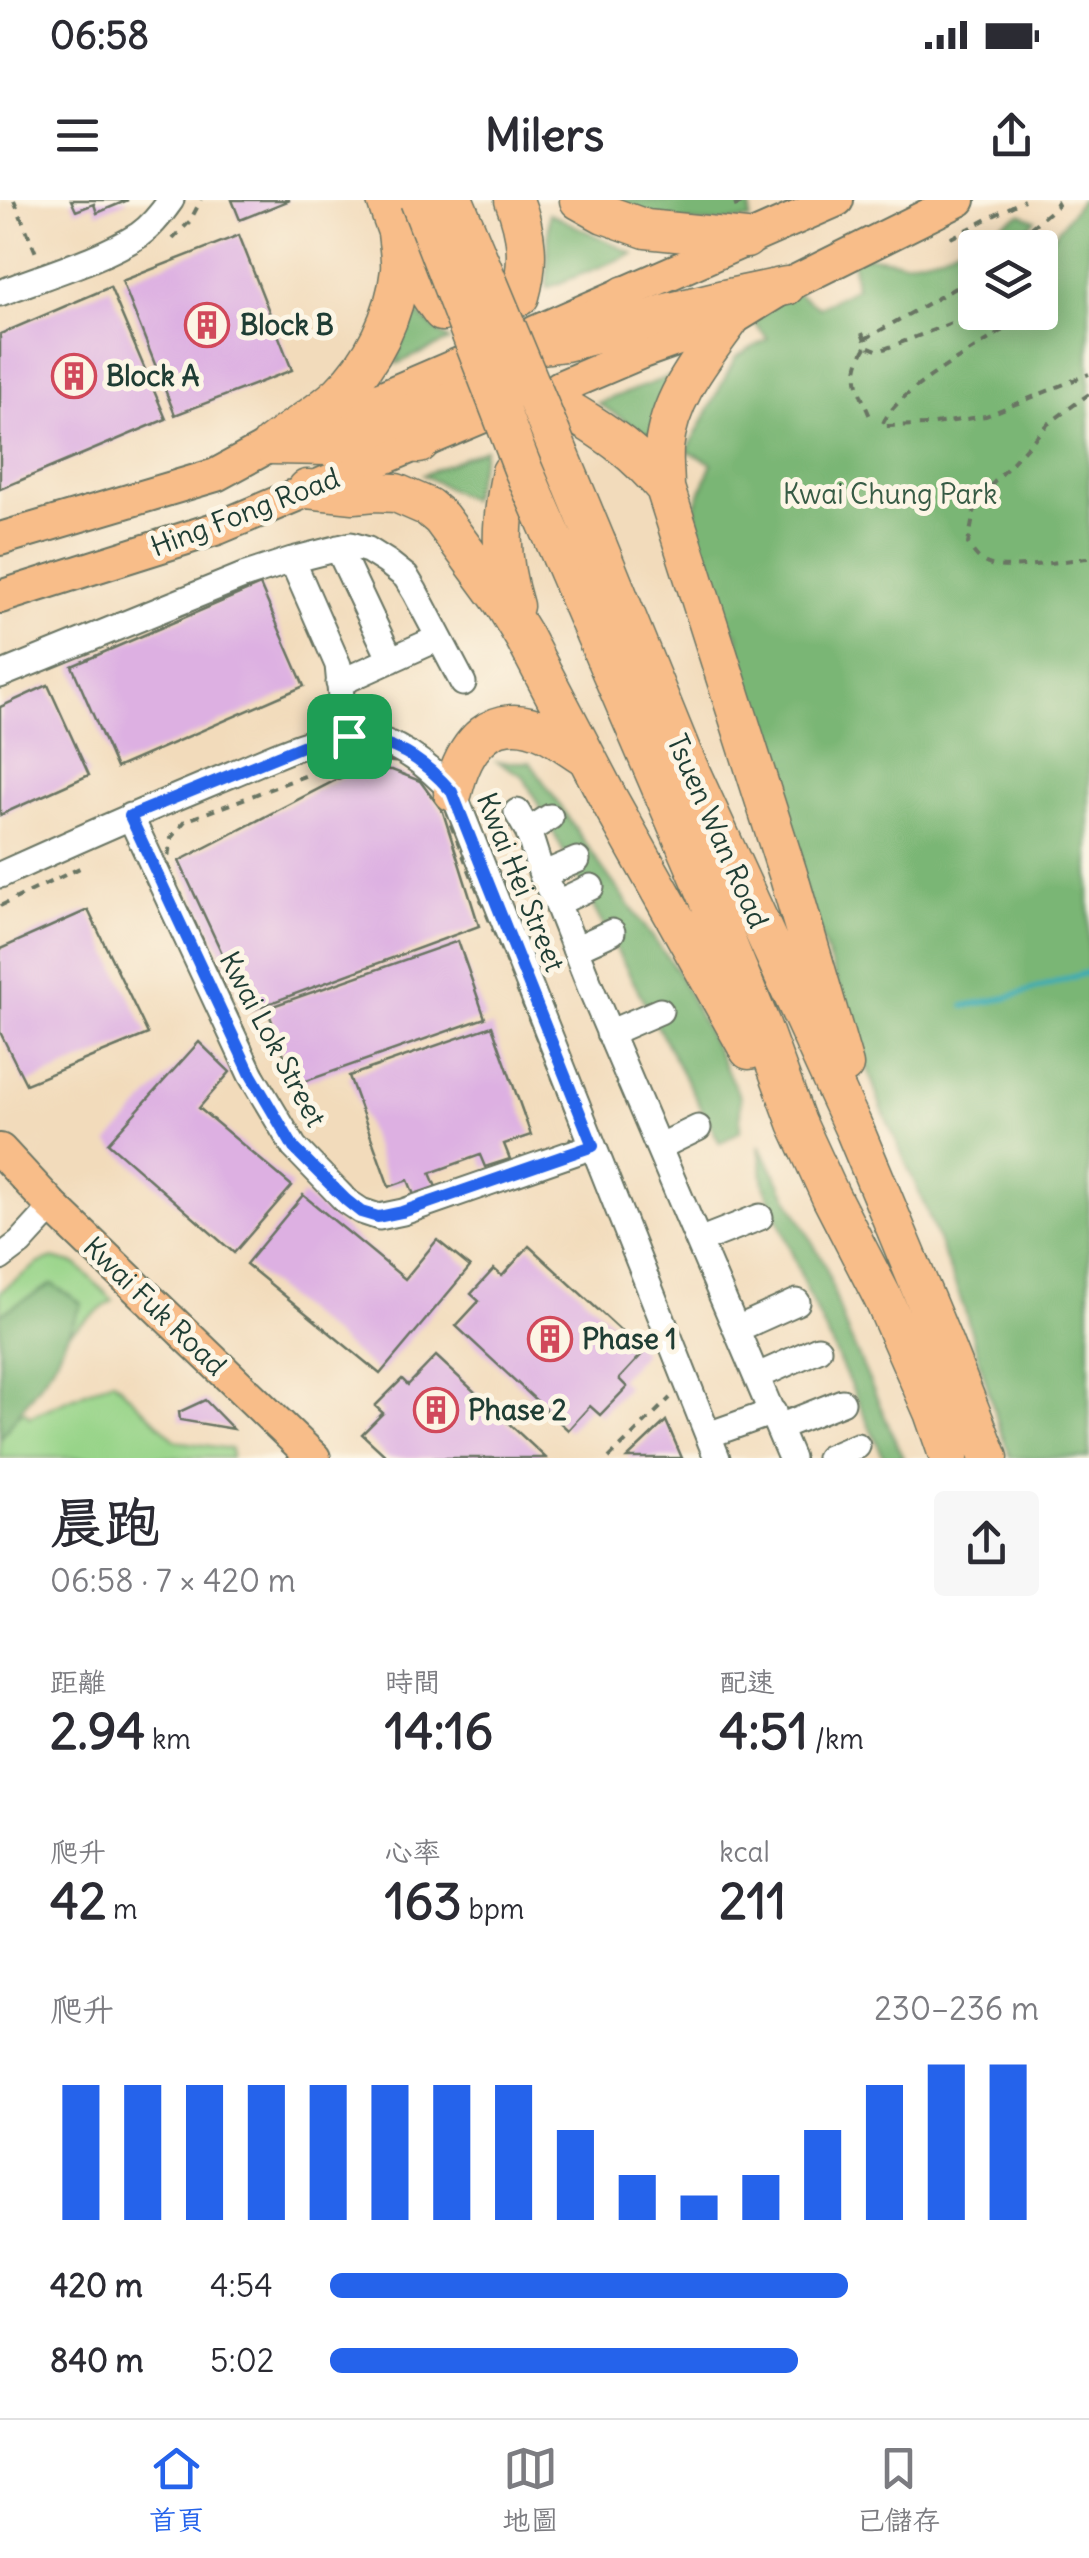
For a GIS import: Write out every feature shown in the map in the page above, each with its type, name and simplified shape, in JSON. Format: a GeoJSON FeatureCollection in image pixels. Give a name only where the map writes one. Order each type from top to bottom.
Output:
{"type":"FeatureCollection","features":[{"type":"Feature","properties":{"kind":"highway","name":"Tsuen Wan Road"},"geometry":{"type":"LineString","coordinates":[[418,200],[523,469],[713,908],[797,1123],[883,1298],[949,1458]]}},
{"type":"Feature","properties":{"kind":"highway","name":"Tsuen Wan Road"},"geometry":{"type":"LineString","coordinates":[[454,200],[690,770],[854,1132],[990,1458]]}},
{"type":"Feature","properties":{"kind":"highway"},"geometry":{"type":"LineString","coordinates":[[514,200],[527,242],[520,296]]}},
{"type":"Feature","properties":{"kind":"highway"},"geometry":{"type":"LineString","coordinates":[[579,200],[646,229],[740,223]]}},
{"type":"Feature","properties":{"kind":"highway"},"geometry":{"type":"LineString","coordinates":[[391,216],[420,284],[442,312]]}},
{"type":"Feature","properties":{"kind":"highway"},"geometry":{"type":"LineString","coordinates":[[271,444],[338,396],[365,366],[382,334],[393,306],[400,266],[391,216]]}},
{"type":"Feature","properties":{"kind":"highway"},"geometry":{"type":"LineString","coordinates":[[554,363],[667,314],[786,286]]}},
{"type":"Feature","properties":{"kind":"highway"},"geometry":{"type":"LineString","coordinates":[[554,363],[625,295]]}},
{"type":"Feature","properties":{"kind":"highway"},"geometry":{"type":"LineString","coordinates":[[728,321],[674,405],[664,448],[665,488],[823,990],[848,1080],[854,1132]]}},
{"type":"Feature","properties":{"kind":"highway"},"geometry":{"type":"LineString","coordinates":[[554,363],[612,436],[642,460],[665,488]]}},
{"type":"Feature","properties":{"kind":"highway"},"geometry":{"type":"LineString","coordinates":[[271,444],[330,446],[390,419],[473,391],[419,444]]}},
{"type":"Feature","properties":{"kind":"highway"},"geometry":{"type":"LineString","coordinates":[[511,472],[502,528],[502,562],[524,638]]}},
{"type":"Feature","properties":{"kind":"highway"},"geometry":{"type":"LineString","coordinates":[[307,489],[396,493],[428,507],[455,536],[524,638],[740,1034],[772,1090],[797,1123]]}},
{"type":"Feature","properties":{"kind":"highway"},"geometry":{"type":"LineString","coordinates":[[452,792],[458,770],[472,746],[482,735],[509,724],[546,732],[586,757]]}},
{"type":"Feature","properties":{"kind":"main road"},"geometry":{"type":"LineString","coordinates":[[625,295],[740,223],[837,200]]}},
{"type":"Feature","properties":{"kind":"main road"},"geometry":{"type":"LineString","coordinates":[[554,363],[642,352],[728,321],[786,286],[959,200]]}},
{"type":"Feature","properties":{"kind":"main road","name":"Hing Fong Road"},"geometry":{"type":"LineString","coordinates":[[0,539],[216,475],[271,444]]}},
{"type":"Feature","properties":{"kind":"main road","name":"Hing Fong Road"},"geometry":{"type":"LineString","coordinates":[[0,596],[218,528],[419,444]]}},
{"type":"Feature","properties":{"kind":"main road","name":"Kwai Fuk Road"},"geometry":{"type":"LineString","coordinates":[[0,1150],[53,1207],[314,1458]]}},
{"type":"Feature","properties":{"kind":"street"},"geometry":{"type":"LineString","coordinates":[[0,294],[141,234],[160,217],[170,200]]}},
{"type":"Feature","properties":{"kind":"street"},"geometry":{"type":"LineString","coordinates":[[0,675],[243,576],[351,544],[368,550],[406,577],[463,684]]}},
{"type":"Feature","properties":{"kind":"street"},"geometry":{"type":"LineString","coordinates":[[338,548],[391,660]]}},
{"type":"Feature","properties":{"kind":"street"},"geometry":{"type":"LineString","coordinates":[[292,560],[338,666],[343,718],[349,736]]}},
{"type":"Feature","properties":{"kind":"street"},"geometry":{"type":"LineString","coordinates":[[339,683],[439,638]]}},
{"type":"Feature","properties":{"kind":"street","name":"Kwai Hei Street"},"geometry":{"type":"LineString","coordinates":[[0,875],[130,816],[312,742],[349,736],[375,738],[410,754],[434,772],[452,792],[712,1446]]}},
{"type":"Feature","properties":{"kind":"street","name":"Kwai Lok Street"},"geometry":{"type":"LineString","coordinates":[[130,816],[251,1075],[294,1148],[361,1212],[378,1217],[402,1212],[593,1146]]}},
{"type":"Feature","properties":{"kind":"street"},"geometry":{"type":"LineString","coordinates":[[532,820],[542,875],[791,1458]]}},
{"type":"Feature","properties":{"kind":"street"},"geometry":{"type":"LineString","coordinates":[[542,875],[577,860]]}},
{"type":"Feature","properties":{"kind":"street"},"geometry":{"type":"LineString","coordinates":[[557,904],[590,887]]}},
{"type":"Feature","properties":{"kind":"street"},"geometry":{"type":"LineString","coordinates":[[575,949],[612,932]]}},
{"type":"Feature","properties":{"kind":"street"},"geometry":{"type":"LineString","coordinates":[[609,1033],[660,1011]]}},
{"type":"Feature","properties":{"kind":"street"},"geometry":{"type":"LineString","coordinates":[[659,1148],[698,1128]]}},
{"type":"Feature","properties":{"kind":"street"},"geometry":{"type":"LineString","coordinates":[[0,1258],[53,1207]]}},
{"type":"Feature","properties":{"kind":"street"},"geometry":{"type":"LineString","coordinates":[[699,1240],[760,1218]]}},
{"type":"Feature","properties":{"kind":"street"},"geometry":{"type":"LineString","coordinates":[[737,1329],[796,1302]]}},
{"type":"Feature","properties":{"kind":"street"},"geometry":{"type":"LineString","coordinates":[[758,1376],[818,1349]]}},
{"type":"Feature","properties":{"kind":"street"},"geometry":{"type":"LineString","coordinates":[[712,1446],[776,1420],[842,1402]]}},
{"type":"Feature","properties":{"kind":"street"},"geometry":{"type":"LineString","coordinates":[[829,1458],[857,1446]]}},
{"type":"Feature","properties":{"kind":"path"},"geometry":{"type":"LineString","coordinates":[[14,200],[40,262]]}},
{"type":"Feature","properties":{"kind":"path"},"geometry":{"type":"LineString","coordinates":[[740,223],[751,200]]}},
{"type":"Feature","properties":{"kind":"path"},"geometry":{"type":"LineString","coordinates":[[951,238],[1024,200]]}},
{"type":"Feature","properties":{"kind":"path"},"geometry":{"type":"LineString","coordinates":[[1028,230],[1058,205],[1056,200]]}},
{"type":"Feature","properties":{"kind":"path"},"geometry":{"type":"LineString","coordinates":[[958,286],[863,336],[867,346],[879,351],[958,320]]}},
{"type":"Feature","properties":{"kind":"path"},"geometry":{"type":"LineString","coordinates":[[1001,330],[918,386],[886,414],[882,426],[928,425],[986,416],[1089,374]]}},
{"type":"Feature","properties":{"kind":"path"},"geometry":{"type":"LineString","coordinates":[[867,346],[858,360],[856,381],[872,422]]}},
{"type":"Feature","properties":{"kind":"path"},"geometry":{"type":"LineString","coordinates":[[1089,394],[1048,424],[986,491],[974,512],[968,544],[989,565],[1089,558]]}},
{"type":"Feature","properties":{"kind":"path"},"geometry":{"type":"LineString","coordinates":[[344,761],[400,762],[444,800],[572,1126],[573,1138],[554,1153],[392,1203],[376,1204],[359,1196],[305,1143],[268,1084],[177,887],[167,854],[171,838],[184,821],[344,761]]}},
{"type":"Feature","properties":{"kind":"path"},"geometry":{"type":"LineString","coordinates":[[0,906],[94,861]]}},
{"type":"Feature","properties":{"kind":"path"},"geometry":{"type":"LineString","coordinates":[[609,1458],[674,1394]]}},
{"type":"Feature","properties":{"kind":"green space"},"geometry":{"type":"Polygon","coordinates":[[[601,200],[751,200],[750,219],[714,223],[647,220],[601,200]]]}},
{"type":"Feature","properties":{"kind":"green space","name":"Kwai Chung Park"},"geometry":{"type":"Polygon","coordinates":[[[1081,200],[1089,200],[1089,1458],[1011,1458],[964,1308],[882,1109],[739,705],[738,635],[708,608],[695,507],[712,463],[687,451],[736,357],[768,339],[750,318],[785,286],[819,307],[856,288],[852,254],[905,262],[942,254],[958,246],[958,330],[1058,330],[1058,230],[1081,200]]]}},
{"type":"Feature","properties":{"kind":"green space"},"geometry":{"type":"Polygon","coordinates":[[[549,213],[633,254],[547,288],[549,213]]]}},
{"type":"Feature","properties":{"kind":"green space","name":"Kwai Chung Park"},"geometry":{"type":"Polygon","coordinates":[[[1021,214],[1035,220],[1026,230],[989,230],[1021,214]]]}},
{"type":"Feature","properties":{"kind":"green space"},"geometry":{"type":"Polygon","coordinates":[[[410,307],[449,341],[396,364],[410,307]]]}},
{"type":"Feature","properties":{"kind":"green space"},"geometry":{"type":"Polygon","coordinates":[[[671,376],[650,437],[598,403],[671,376]]]}},
{"type":"Feature","properties":{"kind":"green space"},"geometry":{"type":"Polygon","coordinates":[[[485,449],[470,500],[423,475],[485,449]]]}},
{"type":"Feature","properties":{"kind":"green space"},"geometry":{"type":"Polygon","coordinates":[[[498,762],[530,762],[677,971],[740,1097],[740,1131],[720,1143],[523,776],[498,762]]]}},
{"type":"Feature","properties":{"kind":"green space"},"geometry":{"type":"Polygon","coordinates":[[[759,1145],[825,1265],[845,1326],[903,1458],[884,1458],[809,1295],[764,1185],[759,1145]]]}},
{"type":"Feature","properties":{"kind":"green space"},"geometry":{"type":"Polygon","coordinates":[[[53,1258],[76,1264],[113,1300],[0,1384],[0,1292],[39,1263],[53,1258]]]}},
{"type":"Feature","properties":{"kind":"green space"},"geometry":{"type":"Polygon","coordinates":[[[52,1284],[82,1304],[53,1365],[0,1439],[0,1314],[52,1284]]]}},
{"type":"Feature","properties":{"kind":"green space"},"geometry":{"type":"Polygon","coordinates":[[[113,1380],[176,1441],[231,1449],[231,1458],[0,1458],[0,1423],[25,1411],[29,1417],[113,1380]]]}},
{"type":"Feature","properties":{"kind":"building"},"geometry":{"type":"Polygon","coordinates":[[[71,200],[128,200],[97,213],[94,204],[76,211],[71,200]]]}},
{"type":"Feature","properties":{"kind":"building"},"geometry":{"type":"Polygon","coordinates":[[[232,200],[290,200],[240,220],[232,200]]]}},
{"type":"Feature","properties":{"kind":"building","name":"Block B"},"geometry":{"type":"Polygon","coordinates":[[[239,235],[292,370],[175,415],[122,281],[239,235]]]}},
{"type":"Feature","properties":{"kind":"building","name":"Block A"},"geometry":{"type":"Polygon","coordinates":[[[110,287],[166,419],[0,489],[0,334],[110,287]]]}},
{"type":"Feature","properties":{"kind":"building"},"geometry":{"type":"Polygon","coordinates":[[[260,585],[304,686],[116,768],[72,666],[260,585]]]}},
{"type":"Feature","properties":{"kind":"building"},"geometry":{"type":"Polygon","coordinates":[[[48,685],[89,775],[0,815],[0,707],[48,685]]]}},
{"type":"Feature","properties":{"kind":"building"},"geometry":{"type":"Polygon","coordinates":[[[361,770],[392,770],[420,781],[443,812],[479,926],[249,1011],[179,861],[361,770]]]}},
{"type":"Feature","properties":{"kind":"building"},"geometry":{"type":"Polygon","coordinates":[[[88,910],[148,1034],[26,1084],[0,1032],[0,949],[88,910]]]}},
{"type":"Feature","properties":{"kind":"building"},"geometry":{"type":"Polygon","coordinates":[[[458,941],[485,1018],[295,1085],[267,1008],[458,941]]]}},
{"type":"Feature","properties":{"kind":"building"},"geometry":{"type":"Polygon","coordinates":[[[492,1026],[531,1135],[504,1144],[510,1159],[485,1167],[480,1155],[430,1173],[436,1187],[414,1195],[408,1180],[389,1187],[349,1076],[492,1026]]]}},
{"type":"Feature","properties":{"kind":"building"},"geometry":{"type":"Polygon","coordinates":[[[199,1042],[230,1072],[199,1108],[292,1186],[234,1253],[108,1143],[199,1042]]]}},
{"type":"Feature","properties":{"kind":"building"},"geometry":{"type":"Polygon","coordinates":[[[303,1195],[405,1279],[437,1240],[470,1267],[380,1374],[246,1264],[303,1195]]]}},
{"type":"Feature","properties":{"kind":"building","name":"Phase 1"},"geometry":{"type":"Polygon","coordinates":[[[529,1246],[644,1352],[619,1379],[627,1387],[600,1415],[590,1406],[568,1430],[456,1326],[479,1301],[471,1294],[494,1269],[502,1276],[529,1246]]]}},
{"type":"Feature","properties":{"kind":"building","name":"Phase 2"},"geometry":{"type":"Polygon","coordinates":[[[436,1356],[546,1458],[388,1458],[362,1434],[383,1413],[375,1406],[402,1379],[408,1385],[436,1356]]]}},
{"type":"Feature","properties":{"kind":"building"},"geometry":{"type":"Polygon","coordinates":[[[205,1400],[233,1429],[180,1420],[179,1412],[205,1400]]]}},
{"type":"Feature","properties":{"kind":"building"},"geometry":{"type":"Polygon","coordinates":[[[666,1421],[682,1458],[627,1458],[666,1421]]]}},
{"type":"Feature","properties":{"kind":"waterway"},"geometry":{"type":"LineString","coordinates":[[964,1006],[1006,998],[1089,972]]}},
{"type":"Feature","properties":{"kind":"place","name":"Block B"},"geometry":{"type":"Point","coordinates":[207,325]}},
{"type":"Feature","properties":{"kind":"place","name":"Block A"},"geometry":{"type":"Point","coordinates":[74,376]}},
{"type":"Feature","properties":{"kind":"place","name":"Phase 1"},"geometry":{"type":"Point","coordinates":[550,1339]}},
{"type":"Feature","properties":{"kind":"place","name":"Phase 2"},"geometry":{"type":"Point","coordinates":[436,1410]}},
{"type":"Feature","properties":{"kind":"route"},"geometry":{"type":"LineString","coordinates":[[349,736],[375,738],[410,754],[452,792],[593,1146],[378,1217],[361,1212],[346,1200],[294,1148],[251,1075],[130,816],[312,742],[349,736]]}}]}
